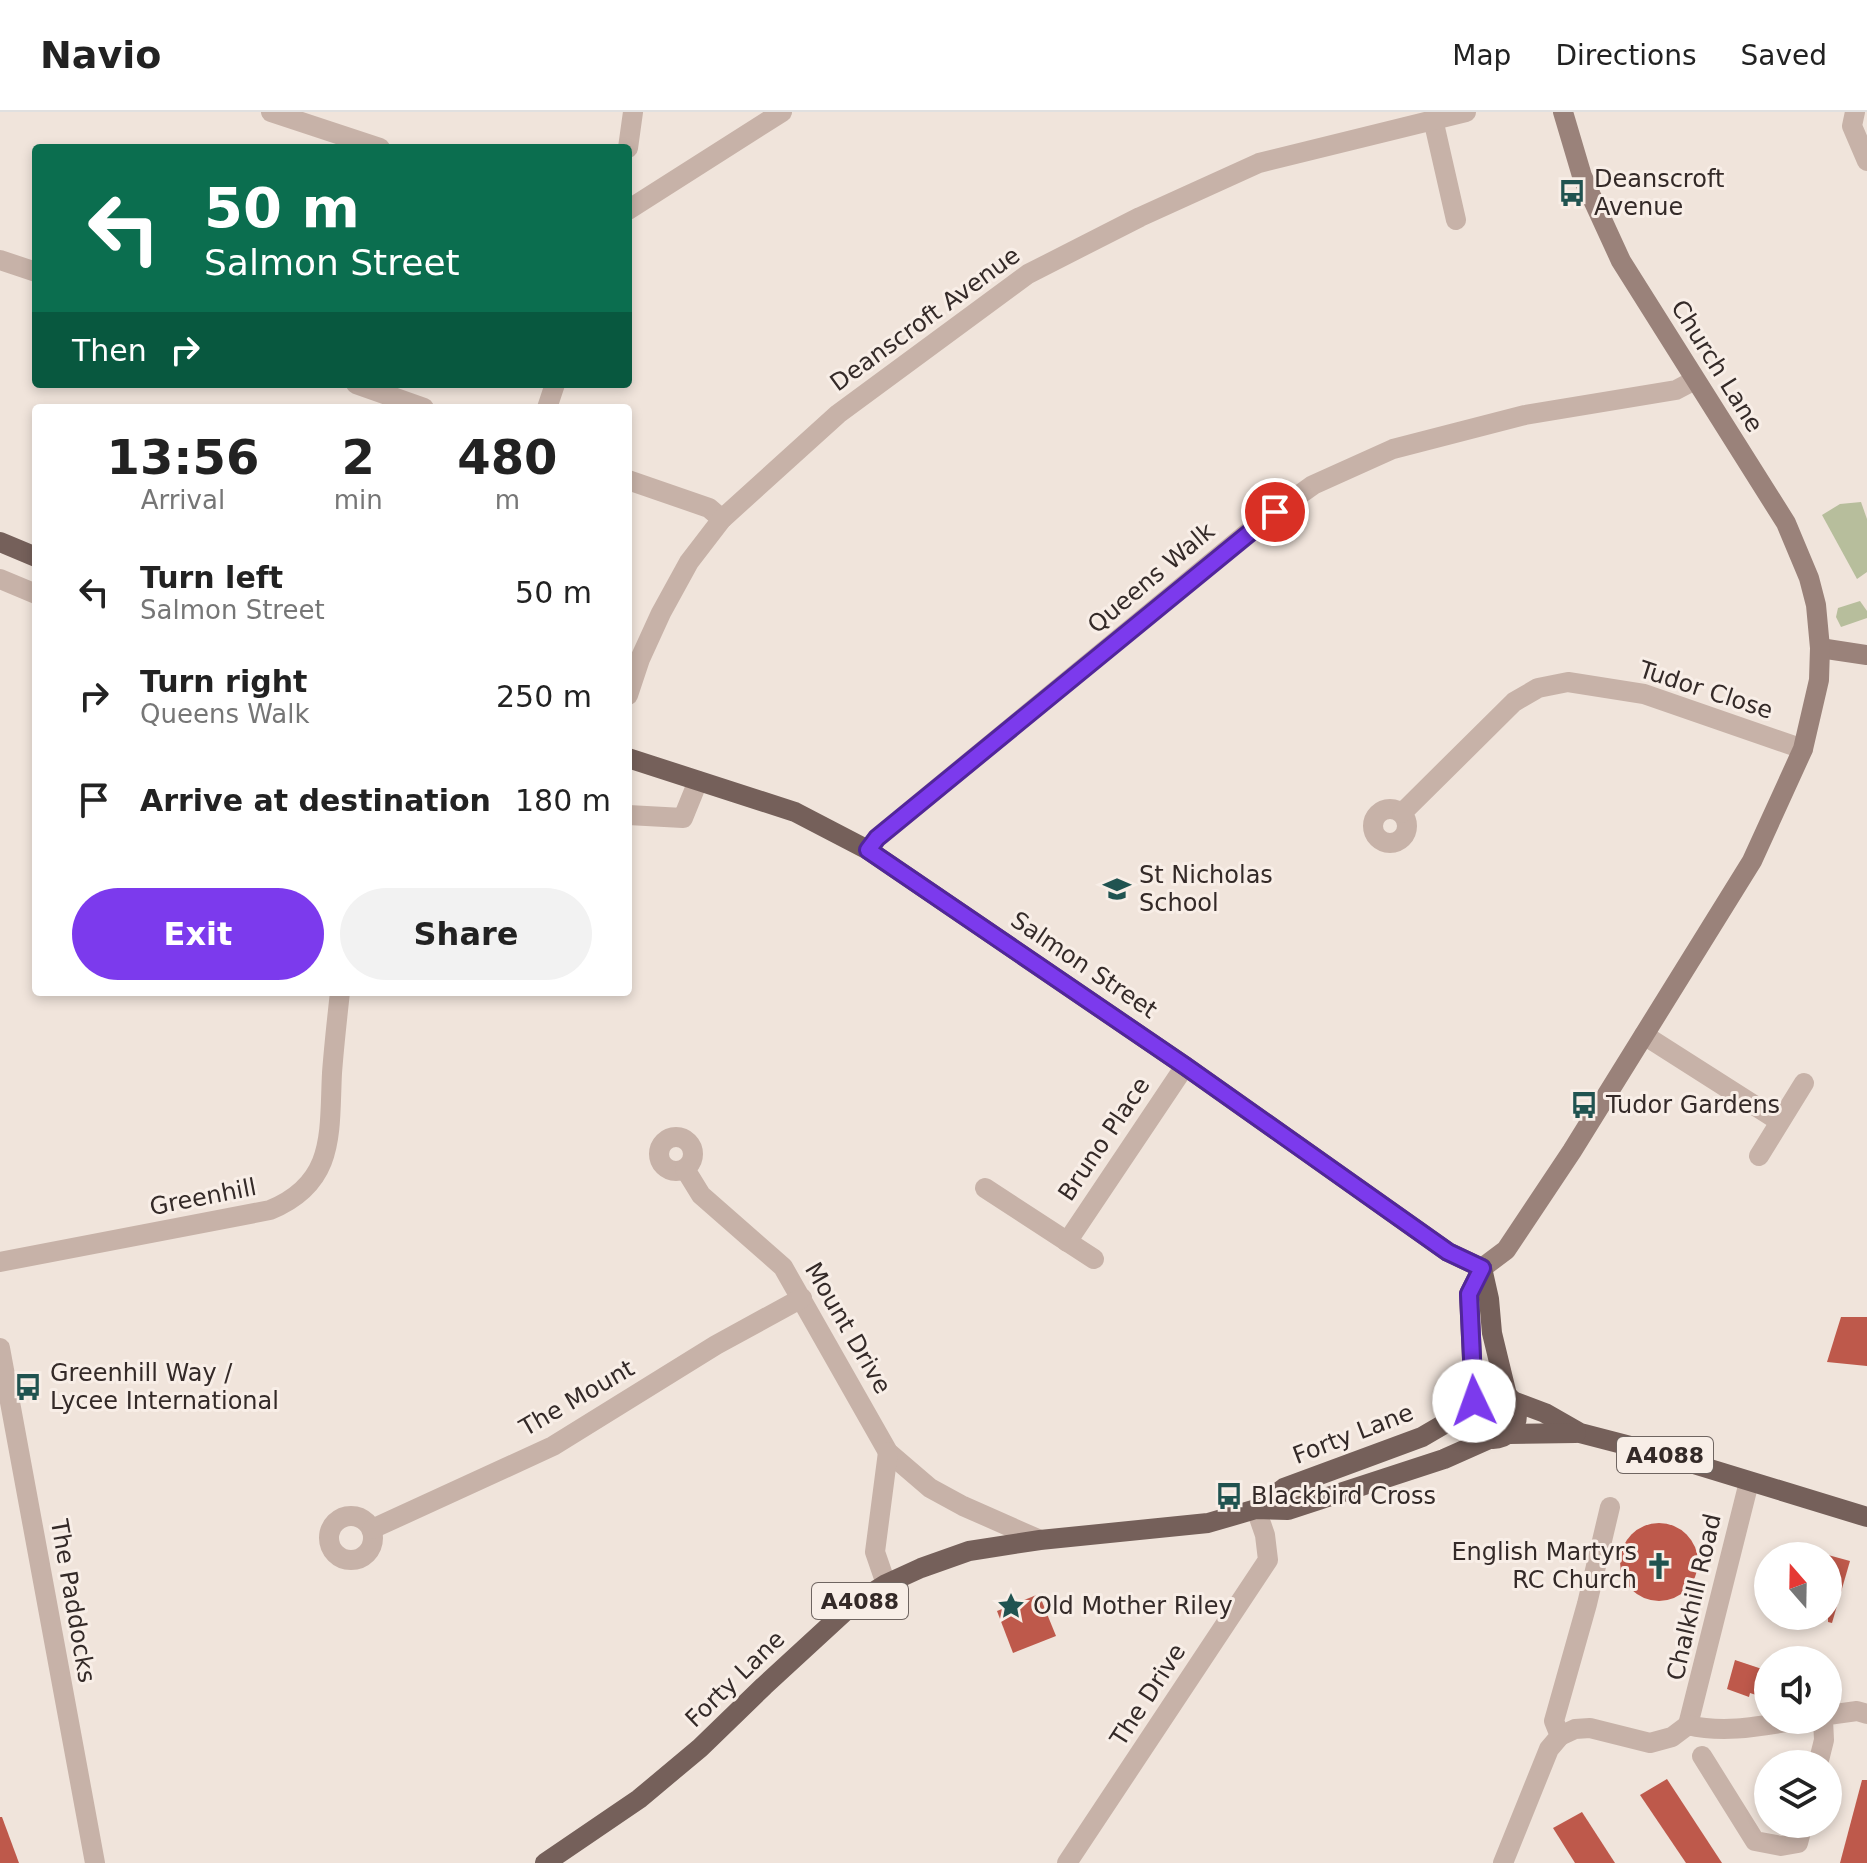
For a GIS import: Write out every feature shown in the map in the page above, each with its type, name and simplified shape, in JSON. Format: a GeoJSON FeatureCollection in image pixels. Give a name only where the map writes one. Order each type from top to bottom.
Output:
{"type":"FeatureCollection","features":[{"type":"Feature","properties":{"kind":"main road","name":"Church Lane"},"geometry":{"type":"LineString","coordinates":[[1563,112],[1582,176],[1621,261],[1786,523],[1809,578],[1816,605],[1820,648]]}},
{"type":"Feature","properties":{"kind":"main road"},"geometry":{"type":"LineString","coordinates":[[0,543],[32,555]]}},
{"type":"Feature","properties":{"kind":"main road"},"geometry":{"type":"LineString","coordinates":[[1482,1268],[1492,1333],[1518,1418],[1499,1437],[1480,1436],[1472,1428],[1469,1294],[1482,1268],[1506,1250],[1572,1151],[1752,861],[1803,749],[1819,680],[1820,648],[1867,655]]}},
{"type":"Feature","properties":{"kind":"main road","name":"Salmon Street"},"geometry":{"type":"LineString","coordinates":[[632,759],[795,812],[868,850],[1185,1066],[1448,1252],[1482,1268]]}},
{"type":"Feature","properties":{"kind":"main road"},"geometry":{"type":"LineString","coordinates":[[1472,1405],[1490,1391],[1510,1398]]}},
{"type":"Feature","properties":{"kind":"main road","name":"A4088"},"geometry":{"type":"LineString","coordinates":[[1510,1398],[1580,1433],[1867,1517]]}},
{"type":"Feature","properties":{"kind":"main road","name":"Forty Lane"},"geometry":{"type":"LineString","coordinates":[[1256,1509],[1284,1488],[1422,1437],[1472,1405]]}},
{"type":"Feature","properties":{"kind":"main road","name":"A4088"},"geometry":{"type":"LineString","coordinates":[[1499,1437],[1580,1433]]}},
{"type":"Feature","properties":{"kind":"main road","name":"Forty Lane"},"geometry":{"type":"LineString","coordinates":[[545,1863],[639,1799],[700,1748],[851,1606],[886,1584],[969,1551],[1040,1540],[1208,1523],[1256,1509],[1288,1510],[1444,1459],[1499,1437]]}},
{"type":"Feature","properties":{"kind":"street"},"geometry":{"type":"LineString","coordinates":[[271,112],[368,144]]}},
{"type":"Feature","properties":{"kind":"street"},"geometry":{"type":"LineString","coordinates":[[629,144],[633,112]]}},
{"type":"Feature","properties":{"kind":"street"},"geometry":{"type":"LineString","coordinates":[[632,207],[782,112]]}},
{"type":"Feature","properties":{"kind":"street","name":"Deanscroft Avenue"},"geometry":{"type":"LineString","coordinates":[[632,683],[661,613],[689,562],[722,519],[838,414],[1028,274],[1140,217],[1259,163],[1466,112]]}},
{"type":"Feature","properties":{"kind":"street"},"geometry":{"type":"LineString","coordinates":[[1855,112],[1852,126],[1867,161]]}},
{"type":"Feature","properties":{"kind":"street"},"geometry":{"type":"LineString","coordinates":[[1433,119],[1456,220]]}},
{"type":"Feature","properties":{"kind":"street"},"geometry":{"type":"LineString","coordinates":[[0,260],[32,271]]}},
{"type":"Feature","properties":{"kind":"street","name":"Queens Walk"},"geometry":{"type":"LineString","coordinates":[[868,850],[877,838],[1257,525],[1313,485],[1393,449],[1525,415],[1676,390],[1695,380]]}},
{"type":"Feature","properties":{"kind":"street"},"geometry":{"type":"LineString","coordinates":[[367,388],[413,404]]}},
{"type":"Feature","properties":{"kind":"street"},"geometry":{"type":"LineString","coordinates":[[632,481],[709,508],[722,519]]}},
{"type":"Feature","properties":{"kind":"street"},"geometry":{"type":"LineString","coordinates":[[0,579],[32,592]]}},
{"type":"Feature","properties":{"kind":"street","name":"Tudor Close"},"geometry":{"type":"LineString","coordinates":[[1402,813],[1514,702],[1538,688],[1568,682],[1644,694],[1803,749]]}},
{"type":"Feature","properties":{"kind":"street"},"geometry":{"type":"LineString","coordinates":[[632,815],[683,818],[698,781]]}},
{"type":"Feature","properties":{"kind":"street","name":"Greenhill"},"geometry":{"type":"LineString","coordinates":[[0,1262],[270,1210],[285,1204],[319,1170],[329,1145],[340,996]]}},
{"type":"Feature","properties":{"kind":"street"},"geometry":{"type":"LineString","coordinates":[[1644,1035],[1779,1121]]}},
{"type":"Feature","properties":{"kind":"street","name":"Bruno Place"},"geometry":{"type":"LineString","coordinates":[[1067,1242],[1185,1066]]}},
{"type":"Feature","properties":{"kind":"street"},"geometry":{"type":"LineString","coordinates":[[1759,1156],[1804,1083]]}},
{"type":"Feature","properties":{"kind":"street","name":"Mount Drive"},"geometry":{"type":"LineString","coordinates":[[685,1169],[701,1195],[783,1267],[888,1452],[930,1488],[1040,1540]]}},
{"type":"Feature","properties":{"kind":"street","name":"Bruno Place"},"geometry":{"type":"LineString","coordinates":[[985,1188],[1094,1259]]}},
{"type":"Feature","properties":{"kind":"street","name":"The Mount"},"geometry":{"type":"LineString","coordinates":[[372,1529],[553,1446],[716,1345],[802,1298]]}},
{"type":"Feature","properties":{"kind":"street","name":"The Paddocks"},"geometry":{"type":"LineString","coordinates":[[0,1348],[95,1863]]}},
{"type":"Feature","properties":{"kind":"street"},"geometry":{"type":"LineString","coordinates":[[886,1584],[875,1552],[888,1452]]}},
{"type":"Feature","properties":{"kind":"street","name":"Chalkhill Road"},"geometry":{"type":"LineString","coordinates":[[1688,1725],[1749,1482]]}},
{"type":"Feature","properties":{"kind":"street"},"geometry":{"type":"LineString","coordinates":[[1560,1736],[1554,1721],[1610,1507]]}},
{"type":"Feature","properties":{"kind":"street","name":"The Drive"},"geometry":{"type":"LineString","coordinates":[[1067,1863],[1268,1560],[1265,1535],[1256,1509]]}},
{"type":"Feature","properties":{"kind":"street"},"geometry":{"type":"LineString","coordinates":[[1842,1713],[1857,1711],[1867,1714]]}},
{"type":"Feature","properties":{"kind":"street"},"geometry":{"type":"LineString","coordinates":[[1503,1863],[1549,1749],[1560,1736],[1575,1729],[1590,1728],[1650,1743],[1672,1737],[1688,1725],[1708,1730],[1754,1727]]}},
{"type":"Feature","properties":{"kind":"street"},"geometry":{"type":"LineString","coordinates":[[1702,1756],[1755,1841],[1781,1846],[1798,1843],[1799,1838]]}},
{"type":"Feature","properties":{"kind":"green space"},"geometry":{"type":"Polygon","coordinates":[[[1861,502],[1867,519],[1867,572],[1857,579],[1822,515],[1840,504],[1861,502]]]}},
{"type":"Feature","properties":{"kind":"green space"},"geometry":{"type":"Polygon","coordinates":[[[1860,601],[1867,611],[1867,618],[1841,627],[1836,617],[1838,608],[1860,601]]]}},
{"type":"Feature","properties":{"kind":"building"},"geometry":{"type":"Polygon","coordinates":[[[1841,1317],[1867,1317],[1867,1366],[1827,1362],[1841,1317]]]}},
{"type":"Feature","properties":{"kind":"building","name":"English Martyrs RC Church"},"geometry":{"type":"Polygon","coordinates":[[[1659,1523],[1674,1526],[1687,1534],[1695,1547],[1698,1562],[1695,1577],[1687,1590],[1674,1598],[1659,1601],[1644,1598],[1631,1590],[1623,1577],[1620,1562],[1623,1547],[1631,1534],[1644,1526],[1659,1523]]]}},
{"type":"Feature","properties":{"kind":"building"},"geometry":{"type":"Polygon","coordinates":[[[1842,1559],[1850,1561],[1842,1589],[1842,1559]]]}},
{"type":"Feature","properties":{"kind":"building"},"geometry":{"type":"Polygon","coordinates":[[[1039,1594],[1056,1636],[1013,1653],[997,1611],[1039,1594]]]}},
{"type":"Feature","properties":{"kind":"building"},"geometry":{"type":"Polygon","coordinates":[[[1735,1660],[1754,1666],[1754,1694],[1750,1693],[1749,1697],[1727,1689],[1735,1660]]]}},
{"type":"Feature","properties":{"kind":"building"},"geometry":{"type":"Polygon","coordinates":[[[1667,1779],[1722,1863],[1686,1863],[1640,1795],[1667,1779]]]}},
{"type":"Feature","properties":{"kind":"building"},"geometry":{"type":"Polygon","coordinates":[[[1862,1780],[1867,1780],[1867,1863],[1840,1863],[1862,1780]]]}},
{"type":"Feature","properties":{"kind":"building"},"geometry":{"type":"Polygon","coordinates":[[[1582,1812],[1615,1863],[1575,1863],[1553,1828],[1582,1812]]]}},
{"type":"Feature","properties":{"kind":"building"},"geometry":{"type":"Polygon","coordinates":[[[2,1817],[19,1863],[0,1863],[2,1817]]]}},
{"type":"Feature","properties":{"kind":"place","name":"Deanscroft Avenue"},"geometry":{"type":"Point","coordinates":[1572,193]}},
{"type":"Feature","properties":{"kind":"place","name":"St Nicholas School"},"geometry":{"type":"Point","coordinates":[1117,889]}},
{"type":"Feature","properties":{"kind":"place","name":"Tudor Gardens"},"geometry":{"type":"Point","coordinates":[1584,1105]}},
{"type":"Feature","properties":{"kind":"place","name":"Greenhill Way / Lycee International"},"geometry":{"type":"Point","coordinates":[28,1387]}},
{"type":"Feature","properties":{"kind":"place","name":"Blackbird Cross"},"geometry":{"type":"Point","coordinates":[1229,1496]}},
{"type":"Feature","properties":{"kind":"place","name":"English Martyrs RC Church"},"geometry":{"type":"Point","coordinates":[1659,1566]}},
{"type":"Feature","properties":{"kind":"place","name":"Old Mother Riley"},"geometry":{"type":"Point","coordinates":[1011,1606]}},
{"type":"Feature","properties":{"kind":"route"},"geometry":{"type":"LineString","coordinates":[[1275,512],[877,838],[868,850],[1305,1149],[1448,1252],[1482,1268],[1469,1294],[1474,1401]]}}]}
